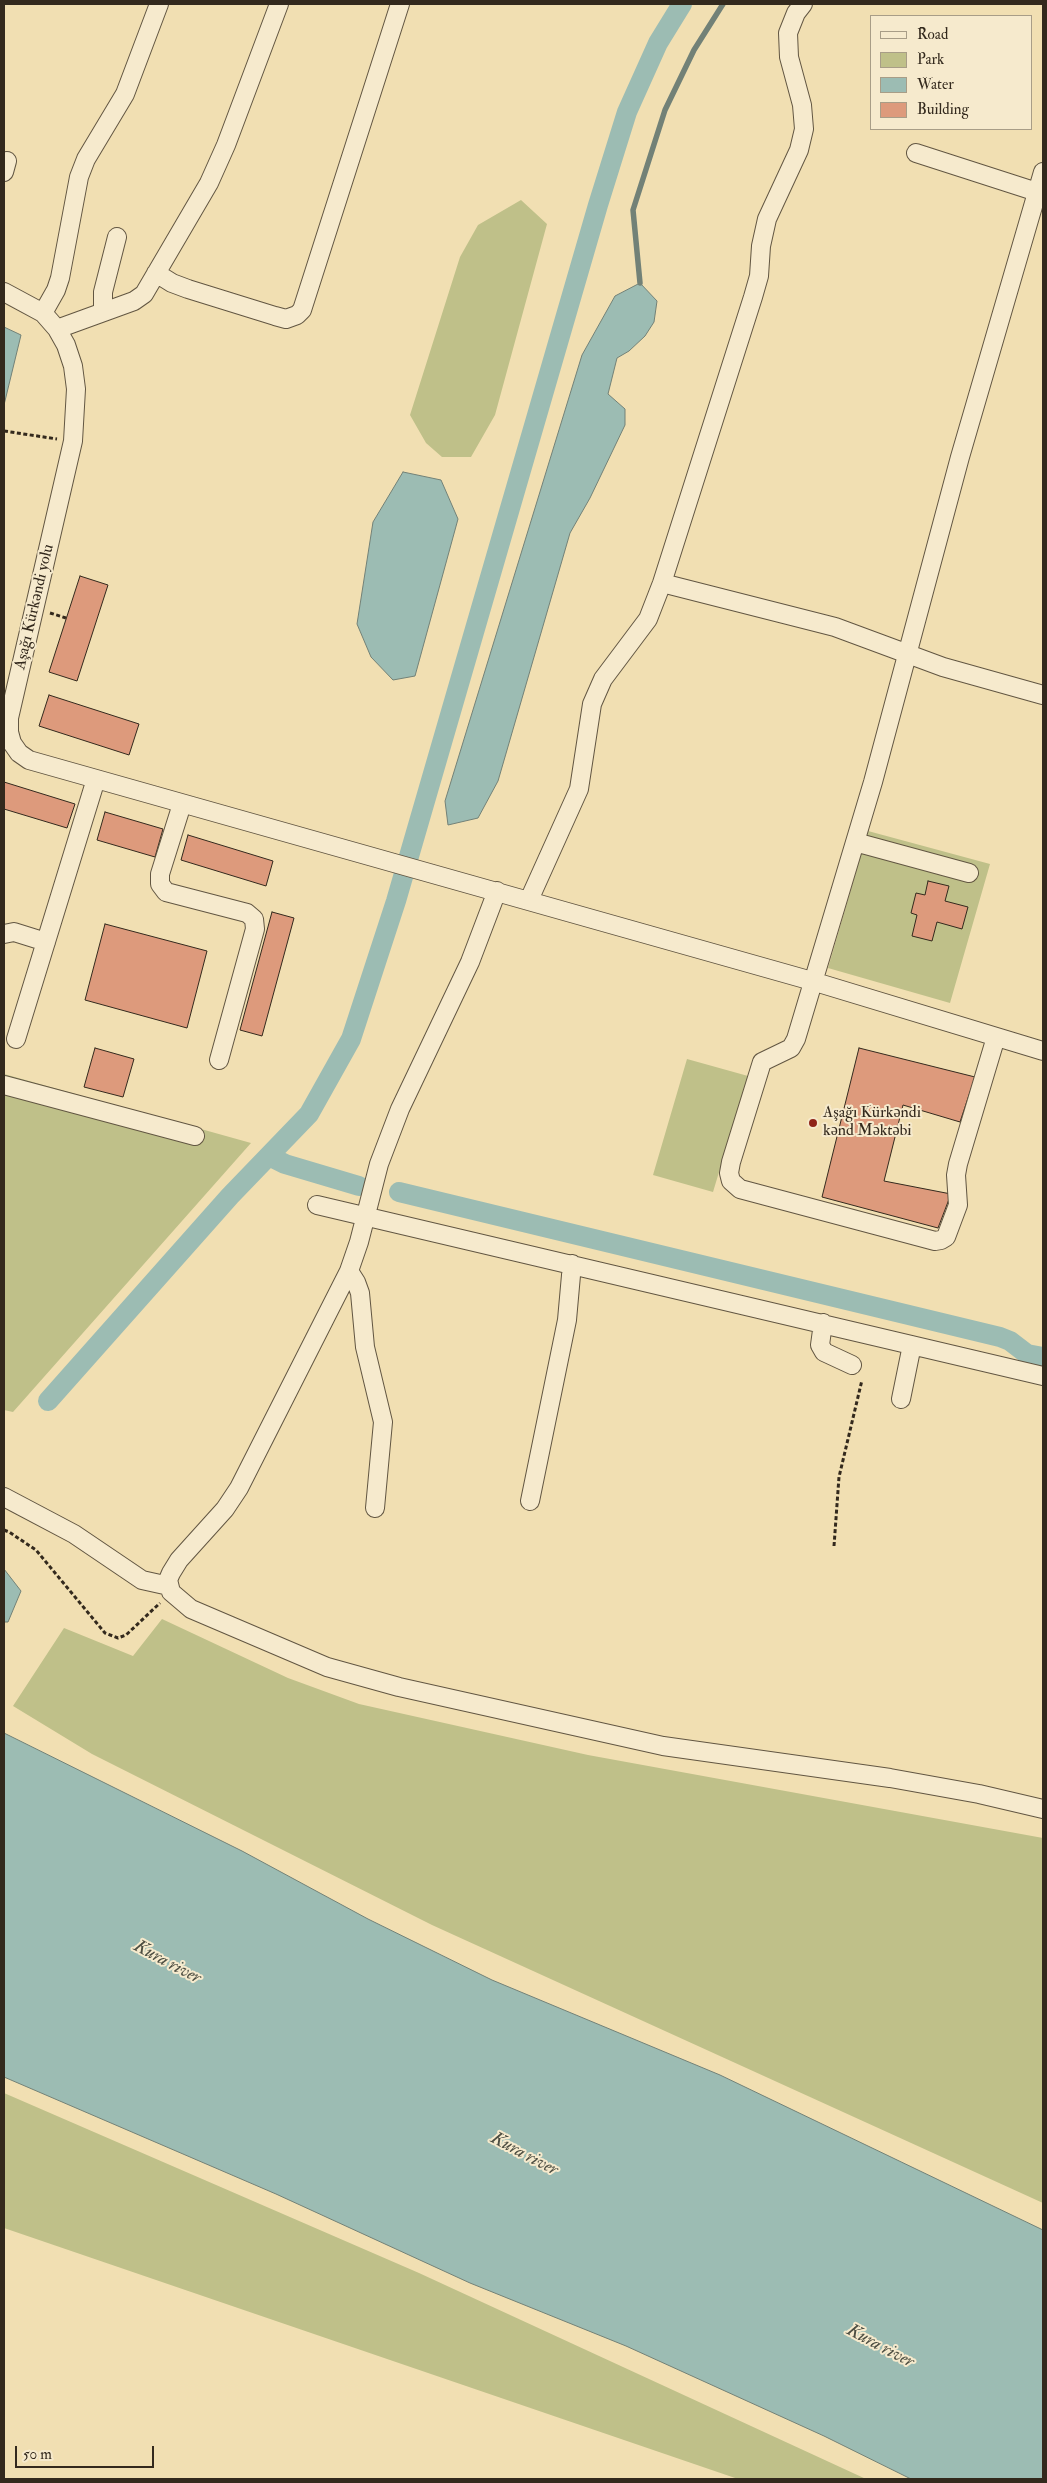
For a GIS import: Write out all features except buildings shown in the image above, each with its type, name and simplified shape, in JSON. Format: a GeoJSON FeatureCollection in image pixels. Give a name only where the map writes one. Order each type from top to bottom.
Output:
{"type":"FeatureCollection","features":[{"type":"Feature","properties":{"kind":"street"},"geometry":{"type":"LineString","coordinates":[[43,313],[53,296],[60,278],[79,177],[86,159],[125,94],[160,4]]}},
{"type":"Feature","properties":{"kind":"street"},"geometry":{"type":"LineString","coordinates":[[57,329],[134,301],[144,294],[209,183],[279,4]]}},
{"type":"Feature","properties":{"kind":"street"},"geometry":{"type":"LineString","coordinates":[[156,273],[172,283],[286,319],[297,315],[302,310],[400,4]]}},
{"type":"Feature","properties":{"kind":"street"},"geometry":{"type":"LineString","coordinates":[[529,900],[579,789],[592,704],[603,679],[648,619],[662,583],[753,297],[759,276],[761,246],[767,219],[799,150],[804,129],[802,105],[795,85],[789,57],[788,33],[796,13],[803,4]]}},
{"type":"Feature","properties":{"kind":"street"},"geometry":{"type":"LineString","coordinates":[[916,153],[1038,202]]}},
{"type":"Feature","properties":{"kind":"street"},"geometry":{"type":"LineString","coordinates":[[996,1037],[958,1164],[956,1175],[958,1205],[946,1236],[941,1240],[935,1241],[740,1189],[731,1181],[729,1173],[762,1062],[791,1048],[796,1040],[812,981],[855,842],[960,456],[1038,202],[1043,172]]}},
{"type":"Feature","properties":{"kind":"street"},"geometry":{"type":"LineString","coordinates":[[103,312],[103,292],[117,237]]}},
{"type":"Feature","properties":{"kind":"street","name":"Aşağı Kürkəndi yolu"},"geometry":{"type":"LineString","coordinates":[[4,292],[43,313],[57,329],[66,345],[73,366],[76,404],[73,441],[9,718],[9,732],[12,743],[19,753],[29,760],[812,981],[1043,1051]]}},
{"type":"Feature","properties":{"kind":"street"},"geometry":{"type":"LineString","coordinates":[[662,583],[835,627],[907,655],[1043,695]]}},
{"type":"Feature","properties":{"kind":"street"},"geometry":{"type":"LineString","coordinates":[[16,1039],[96,779]]}},
{"type":"Feature","properties":{"kind":"street"},"geometry":{"type":"LineString","coordinates":[[182,804],[160,874],[160,884],[166,892],[247,913],[254,919],[255,929],[219,1060]]}},
{"type":"Feature","properties":{"kind":"street"},"geometry":{"type":"LineString","coordinates":[[855,842],[969,873]]}},
{"type":"Feature","properties":{"kind":"street"},"geometry":{"type":"LineString","coordinates":[[170,1589],[170,1573],[179,1560],[225,1509],[239,1488],[349,1271],[379,1164],[400,1109],[470,962],[497,891]]}},
{"type":"Feature","properties":{"kind":"street"},"geometry":{"type":"LineString","coordinates":[[4,934],[14,932],[46,942]]}},
{"type":"Feature","properties":{"kind":"street"},"geometry":{"type":"LineString","coordinates":[[4,1085],[195,1136]]}},
{"type":"Feature","properties":{"kind":"street"},"geometry":{"type":"LineString","coordinates":[[317,1205],[1043,1376]]}},
{"type":"Feature","properties":{"kind":"street"},"geometry":{"type":"LineString","coordinates":[[530,1502],[567,1320],[572,1264]]}},
{"type":"Feature","properties":{"kind":"street"},"geometry":{"type":"LineString","coordinates":[[349,1271],[360,1293],[365,1347],[383,1422],[375,1508]]}},
{"type":"Feature","properties":{"kind":"street"},"geometry":{"type":"LineString","coordinates":[[823,1324],[819,1338],[824,1352],[858,1368]]}},
{"type":"Feature","properties":{"kind":"street"},"geometry":{"type":"LineString","coordinates":[[901,1399],[912,1345]]}},
{"type":"Feature","properties":{"kind":"street"},"geometry":{"type":"LineString","coordinates":[[4,1497],[74,1534],[142,1580],[170,1589],[190,1609],[327,1667],[399,1687],[663,1746],[890,1778],[979,1794],[1043,1809]]}},
{"type":"Feature","properties":{"kind":"path"},"geometry":{"type":"LineString","coordinates":[[4,430],[73,441]]}},
{"type":"Feature","properties":{"kind":"path"},"geometry":{"type":"LineString","coordinates":[[834,1546],[839,1477],[858,1368]]}},
{"type":"Feature","properties":{"kind":"path"},"geometry":{"type":"LineString","coordinates":[[4,1530],[36,1550],[105,1633],[118,1638],[126,1635],[170,1589]]}},
{"type":"Feature","properties":{"kind":"green space"},"geometry":{"type":"Polygon","coordinates":[[[521,200],[547,224],[495,415],[471,457],[442,457],[426,443],[410,415],[460,257],[478,225],[521,200]]]}},
{"type":"Feature","properties":{"kind":"green space"},"geometry":{"type":"Polygon","coordinates":[[[868,831],[990,864],[950,1003],[828,968],[868,831]]]}},
{"type":"Feature","properties":{"kind":"green space"},"geometry":{"type":"Polygon","coordinates":[[[687,1059],[748,1076],[713,1192],[653,1175],[687,1059]]]}},
{"type":"Feature","properties":{"kind":"green space"},"geometry":{"type":"Polygon","coordinates":[[[4,1074],[251,1143],[13,1412],[4,1410],[4,1074]]]}},
{"type":"Feature","properties":{"kind":"green space"},"geometry":{"type":"Polygon","coordinates":[[[162,1619],[288,1678],[359,1704],[588,1755],[1043,1838],[1043,2203],[432,1925],[92,1754],[13,1706],[64,1628],[133,1656],[162,1619]]]}},
{"type":"Feature","properties":{"kind":"green space"},"geometry":{"type":"Polygon","coordinates":[[[4,2093],[419,2273],[866,2479],[738,2479],[4,2228],[4,2093]]]}},
{"type":"Feature","properties":{"kind":"water"},"geometry":{"type":"Polygon","coordinates":[[[640,283],[657,301],[654,322],[645,336],[629,351],[617,358],[608,394],[625,409],[625,425],[590,498],[570,533],[498,781],[478,818],[448,825],[445,801],[582,355],[615,296],[640,283]]]}},
{"type":"Feature","properties":{"kind":"water"},"geometry":{"type":"Polygon","coordinates":[[[4,327],[21,335],[4,405],[4,327]]]}},
{"type":"Feature","properties":{"kind":"water"},"geometry":{"type":"Polygon","coordinates":[[[403,472],[441,480],[458,519],[415,676],[393,680],[371,657],[357,624],[373,522],[403,472]]]}},
{"type":"Feature","properties":{"kind":"water"},"geometry":{"type":"Polygon","coordinates":[[[4,1569],[21,1591],[8,1622],[4,1622],[4,1569]]]}},
{"type":"Feature","properties":{"kind":"water","name":"Kura river"},"geometry":{"type":"Polygon","coordinates":[[[4,1733],[242,1851],[368,1919],[492,1980],[720,2075],[1043,2230],[1043,2479],[911,2479],[824,2436],[626,2346],[470,2283],[276,2194],[4,2077],[4,1733]]]}},
{"type":"Feature","properties":{"kind":"waterway"},"geometry":{"type":"LineString","coordinates":[[48,1401],[230,1196],[309,1114],[351,1039],[396,901],[598,205],[627,112],[658,43],[682,4]]}},
{"type":"Feature","properties":{"kind":"waterway"},"geometry":{"type":"LineString","coordinates":[[640,283],[633,210],[665,110],[694,50],[723,4]]}},
{"type":"Feature","properties":{"kind":"waterway"},"geometry":{"type":"LineString","coordinates":[[269,1156],[285,1164],[359,1186]]}},
{"type":"Feature","properties":{"kind":"waterway"},"geometry":{"type":"LineString","coordinates":[[399,1192],[1000,1337],[1010,1341],[1027,1354],[1043,1357]]}},
{"type":"Feature","properties":{"kind":"place","name":"Aşağı Kürkəndi kənd Məktəbi"},"geometry":{"type":"Point","coordinates":[813,1123]}}]}
